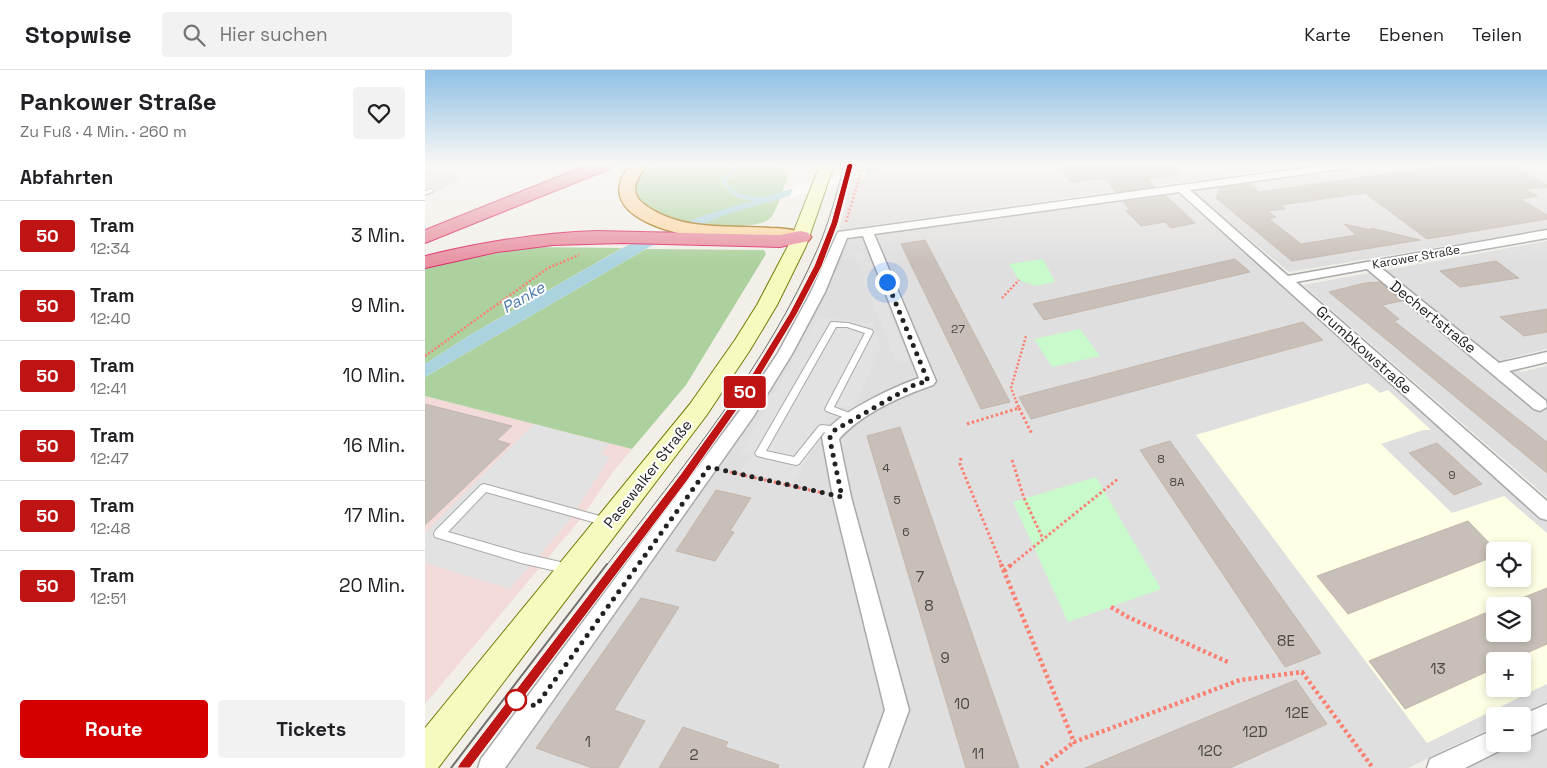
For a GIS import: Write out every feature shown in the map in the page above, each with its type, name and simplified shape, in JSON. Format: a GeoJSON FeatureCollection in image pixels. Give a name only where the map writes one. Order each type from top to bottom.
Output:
{"type":"FeatureCollection","features":[{"type":"Feature","properties":{"kind":"highway"},"geometry":{"type":"LineString","coordinates":[[425,224],[494,198]]}},
{"type":"Feature","properties":{"kind":"highway"},"geometry":{"type":"LineString","coordinates":[[425,237],[522,198]]}},
{"type":"Feature","properties":{"kind":"highway"},"geometry":{"type":"LineString","coordinates":[[425,262],[492,247],[569,238],[636,237],[779,241],[801,237]]}},
{"type":"Feature","properties":{"kind":"main road"},"geometry":{"type":"LineString","coordinates":[[628,198],[631,205],[657,220],[681,228],[780,233],[801,237]]}},
{"type":"Feature","properties":{"kind":"main road","name":"Pasewalker Straße"},"geometry":{"type":"LineString","coordinates":[[425,756],[698,410],[743,345],[767,306],[801,237],[815,198]]}},
{"type":"Feature","properties":{"kind":"street"},"geometry":{"type":"LineString","coordinates":[[490,768],[709,467],[785,354],[818,292],[844,229],[867,232],[1113,198]]}},
{"type":"Feature","properties":{"kind":"street","name":"Grumbkowstraße"},"geometry":{"type":"LineString","coordinates":[[1192,198],[1547,512]]}},
{"type":"Feature","properties":{"kind":"street"},"geometry":{"type":"LineString","coordinates":[[867,232],[928,381],[914,385],[853,418],[835,430],[830,437],[842,497],[897,710],[876,768]]}},
{"type":"Feature","properties":{"kind":"street","name":"Karower Straße"},"geometry":{"type":"LineString","coordinates":[[1285,280],[1547,234]]}},
{"type":"Feature","properties":{"kind":"street","name":"Dechertstraße"},"geometry":{"type":"LineString","coordinates":[[1370,265],[1540,405]]}},
{"type":"Feature","properties":{"kind":"street"},"geometry":{"type":"LineString","coordinates":[[1496,369],[1547,357]]}},
{"type":"Feature","properties":{"kind":"street"},"geometry":{"type":"LineString","coordinates":[[1531,723],[1547,716]]}},
{"type":"Feature","properties":{"kind":"street"},"geometry":{"type":"LineString","coordinates":[[1439,768],[1486,745]]}},
{"type":"Feature","properties":{"kind":"lane"},"geometry":{"type":"LineString","coordinates":[[835,430],[822,428],[796,461],[760,453],[834,324],[849,325],[869,332],[829,409],[853,418]]}},
{"type":"Feature","properties":{"kind":"lane"},"geometry":{"type":"LineString","coordinates":[[573,570],[521,558],[439,534],[484,488],[609,523]]}},
{"type":"Feature","properties":{"kind":"path"},"geometry":{"type":"LineString","coordinates":[[844,229],[853,198]]}},
{"type":"Feature","properties":{"kind":"path"},"geometry":{"type":"LineString","coordinates":[[425,356],[548,268],[580,254]]}},
{"type":"Feature","properties":{"kind":"path"},"geometry":{"type":"LineString","coordinates":[[1002,298],[1019,280]]}},
{"type":"Feature","properties":{"kind":"path"},"geometry":{"type":"LineString","coordinates":[[1026,336],[1011,388],[1032,434]]}},
{"type":"Feature","properties":{"kind":"path"},"geometry":{"type":"LineString","coordinates":[[967,424],[1019,408]]}},
{"type":"Feature","properties":{"kind":"path"},"geometry":{"type":"LineString","coordinates":[[961,458],[960,464],[1074,742]]}},
{"type":"Feature","properties":{"kind":"path"},"geometry":{"type":"LineString","coordinates":[[1012,460],[1023,498],[1043,539]]}},
{"type":"Feature","properties":{"kind":"path"},"geometry":{"type":"LineString","coordinates":[[709,467],[842,497]]}},
{"type":"Feature","properties":{"kind":"path"},"geometry":{"type":"LineString","coordinates":[[1004,571],[1119,478]]}},
{"type":"Feature","properties":{"kind":"path"},"geometry":{"type":"LineString","coordinates":[[1111,607],[1128,617],[1230,663]]}},
{"type":"Feature","properties":{"kind":"path"},"geometry":{"type":"LineString","coordinates":[[1041,768],[1074,742],[1240,680],[1302,672],[1373,768]]}},
{"type":"Feature","properties":{"kind":"shaded area"},"geometry":{"type":"Polygon","coordinates":[[[847,198],[1071,198],[839,230],[847,198]]]}},
{"type":"Feature","properties":{"kind":"shaded area"},"geometry":{"type":"Polygon","coordinates":[[[1143,198],[1182,198],[1547,519],[1547,702],[1531,709],[1531,707],[1486,707],[1486,730],[1408,768],[504,768],[752,416],[814,315],[844,240],[856,236],[1143,198]]]}},
{"type":"Feature","properties":{"kind":"shaded area"},"geometry":{"type":"Polygon","coordinates":[[[1199,198],[1547,198],[1547,229],[1289,272],[1199,198]]]}},
{"type":"Feature","properties":{"kind":"shaded area"},"geometry":{"type":"Polygon","coordinates":[[[1547,241],[1547,349],[1506,359],[1521,372],[1547,366],[1547,497],[1303,285],[1547,241]]]}},
{"type":"Feature","properties":{"kind":"shaded area"},"geometry":{"type":"Polygon","coordinates":[[[864,251],[872,270],[861,272],[853,254],[864,251]]]}},
{"type":"Feature","properties":{"kind":"shaded area"},"geometry":{"type":"Polygon","coordinates":[[[874,274],[909,359],[896,362],[862,276],[874,274]]]}},
{"type":"Feature","properties":{"kind":"shaded area"},"geometry":{"type":"Polygon","coordinates":[[[818,317],[873,323],[881,345],[855,406],[837,406],[793,483],[741,470],[752,454],[740,452],[818,317]]]}},
{"type":"Feature","properties":{"kind":"shaded area"},"geometry":{"type":"Polygon","coordinates":[[[1368,383],[1380,393],[1388,390],[1431,430],[1423,430],[1381,444],[1452,513],[1504,496],[1547,533],[1547,684],[1531,692],[1531,652],[1486,652],[1486,697],[1521,697],[1500,707],[1486,707],[1486,714],[1427,743],[1196,435],[1368,383]]]}},
{"type":"Feature","properties":{"kind":"shaded area"},"geometry":{"type":"Polygon","coordinates":[[[425,396],[632,449],[613,472],[579,521],[425,704],[425,396]]]}},
{"type":"Feature","properties":{"kind":"shaded area"},"geometry":{"type":"Polygon","coordinates":[[[534,424],[609,444],[601,454],[610,457],[569,521],[510,589],[425,563],[425,533],[534,424]]]}},
{"type":"Feature","properties":{"kind":"shaded area"},"geometry":{"type":"Polygon","coordinates":[[[1547,726],[1547,768],[1460,768],[1493,752],[1531,752],[1531,734],[1547,726]]]}},
{"type":"Feature","properties":{"kind":"green space"},"geometry":{"type":"Polygon","coordinates":[[[639,198],[780,198],[774,212],[768,220],[751,225],[725,227],[680,224],[649,210],[639,198]]]}},
{"type":"Feature","properties":{"kind":"green space"},"geometry":{"type":"Polygon","coordinates":[[[530,247],[622,248],[470,335],[425,364],[425,266],[530,247]]]}},
{"type":"Feature","properties":{"kind":"green space"},"geometry":{"type":"Polygon","coordinates":[[[646,249],[764,250],[766,254],[686,385],[632,449],[425,396],[425,377],[646,249]]]}},
{"type":"Feature","properties":{"kind":"green space"},"geometry":{"type":"Polygon","coordinates":[[[1043,259],[1055,282],[1035,286],[1019,280],[1009,264],[1043,259]]]}},
{"type":"Feature","properties":{"kind":"green space"},"geometry":{"type":"Polygon","coordinates":[[[1080,329],[1100,356],[1052,367],[1034,339],[1080,329]]]}},
{"type":"Feature","properties":{"kind":"green space"},"geometry":{"type":"Polygon","coordinates":[[[1096,477],[1161,589],[1068,622],[1013,502],[1096,477]]]}},
{"type":"Feature","properties":{"kind":"water"},"geometry":{"type":"Polygon","coordinates":[[[763,198],[783,198],[725,215],[651,246],[425,377],[425,364],[470,335],[626,246],[708,214],[763,198]]]}},
{"type":"Feature","properties":{"kind":"building"},"geometry":{"type":"Polygon","coordinates":[[[1168,198],[1195,223],[1171,228],[1165,222],[1141,226],[1126,211],[1130,210],[1123,202],[1168,198]]]}},
{"type":"Feature","properties":{"kind":"building"},"geometry":{"type":"Polygon","coordinates":[[[1216,198],[1333,198],[1281,205],[1285,209],[1268,211],[1276,217],[1269,219],[1301,244],[1356,235],[1344,224],[1371,230],[1371,228],[1420,240],[1292,261],[1216,198]]]}},
{"type":"Feature","properties":{"kind":"building"},"geometry":{"type":"Polygon","coordinates":[[[1371,198],[1528,198],[1520,199],[1547,215],[1547,219],[1427,239],[1371,198]]]}},
{"type":"Feature","properties":{"kind":"building"},"geometry":{"type":"Polygon","coordinates":[[[925,240],[1010,402],[981,409],[901,244],[925,240]]]}},
{"type":"Feature","properties":{"kind":"building"},"geometry":{"type":"Polygon","coordinates":[[[1235,259],[1250,272],[1044,320],[1033,304],[1235,259]]]}},
{"type":"Feature","properties":{"kind":"building"},"geometry":{"type":"Polygon","coordinates":[[[1496,261],[1519,278],[1460,287],[1440,271],[1496,261]]]}},
{"type":"Feature","properties":{"kind":"building"},"geometry":{"type":"Polygon","coordinates":[[[1380,282],[1402,301],[1382,305],[1399,319],[1394,321],[1547,442],[1547,473],[1329,292],[1365,283],[1380,282]]]}},
{"type":"Feature","properties":{"kind":"building"},"geometry":{"type":"Polygon","coordinates":[[[1547,309],[1547,332],[1524,336],[1500,317],[1547,309]]]}},
{"type":"Feature","properties":{"kind":"building"},"geometry":{"type":"Polygon","coordinates":[[[1303,322],[1323,340],[1031,419],[1019,397],[1303,322]]]}},
{"type":"Feature","properties":{"kind":"building"},"geometry":{"type":"Polygon","coordinates":[[[425,404],[512,426],[497,440],[510,444],[425,525],[425,404]]]}},
{"type":"Feature","properties":{"kind":"building"},"geometry":{"type":"Polygon","coordinates":[[[900,427],[1019,768],[966,768],[867,436],[900,427]]]}},
{"type":"Feature","properties":{"kind":"building"},"geometry":{"type":"Polygon","coordinates":[[[1170,441],[1321,653],[1285,667],[1140,450],[1170,441]]]}},
{"type":"Feature","properties":{"kind":"building"},"geometry":{"type":"Polygon","coordinates":[[[1437,443],[1482,484],[1454,495],[1409,453],[1437,443]]]}},
{"type":"Feature","properties":{"kind":"building"},"geometry":{"type":"Polygon","coordinates":[[[716,490],[751,498],[730,531],[734,532],[715,561],[676,551],[716,490]]]}},
{"type":"Feature","properties":{"kind":"building"},"geometry":{"type":"Polygon","coordinates":[[[1468,521],[1488,542],[1486,542],[1486,560],[1348,614],[1317,576],[1468,521]]]}},
{"type":"Feature","properties":{"kind":"building"},"geometry":{"type":"Polygon","coordinates":[[[1547,588],[1547,644],[1529,652],[1486,652],[1486,672],[1405,709],[1369,661],[1486,613],[1486,642],[1531,642],[1531,597],[1524,597],[1547,588]]]}},
{"type":"Feature","properties":{"kind":"building"},"geometry":{"type":"Polygon","coordinates":[[[641,598],[679,607],[614,710],[645,721],[618,768],[592,768],[536,748],[641,598]]]}},
{"type":"Feature","properties":{"kind":"building"},"geometry":{"type":"Polygon","coordinates":[[[1296,680],[1327,724],[1230,768],[1085,768],[1296,680]]]}},
{"type":"Feature","properties":{"kind":"building"},"geometry":{"type":"Polygon","coordinates":[[[683,727],[728,742],[725,747],[779,765],[778,768],[659,768],[683,727]]]}},
{"type":"Feature","properties":{"kind":"waterway"},"geometry":{"type":"LineString","coordinates":[[746,198],[765,200]]}},
{"type":"Feature","properties":{"kind":"tram line"},"geometry":{"type":"LineString","coordinates":[[606,566],[665,491],[749,374],[797,291],[818,248],[835,198]]}},
{"type":"Feature","properties":{"kind":"tram line","name":"50"},"geometry":{"type":"LineString","coordinates":[[465,768],[684,478],[754,379],[807,289],[826,245],[841,198]]}},
{"type":"Feature","properties":{"kind":"tram line"},"geometry":{"type":"LineString","coordinates":[[617,566],[703,450],[758,371],[783,330],[827,245]]}},
{"type":"Feature","properties":{"kind":"tram line"},"geometry":{"type":"LineString","coordinates":[[451,768],[607,564]]}},
{"type":"Feature","properties":{"kind":"tram line"},"geometry":{"type":"LineString","coordinates":[[465,768],[617,564]]}},
{"type":"Feature","properties":{"kind":"route"},"geometry":{"type":"LineString","coordinates":[[516,700],[536,706],[709,467],[842,497],[830,437],[835,430],[853,418],[914,385],[928,381],[887,282]]}},
{"type":"Feature","properties":{"kind":"water label","name":"Panke"},"geometry":{"type":"Point","coordinates":[523,297]}}]}
